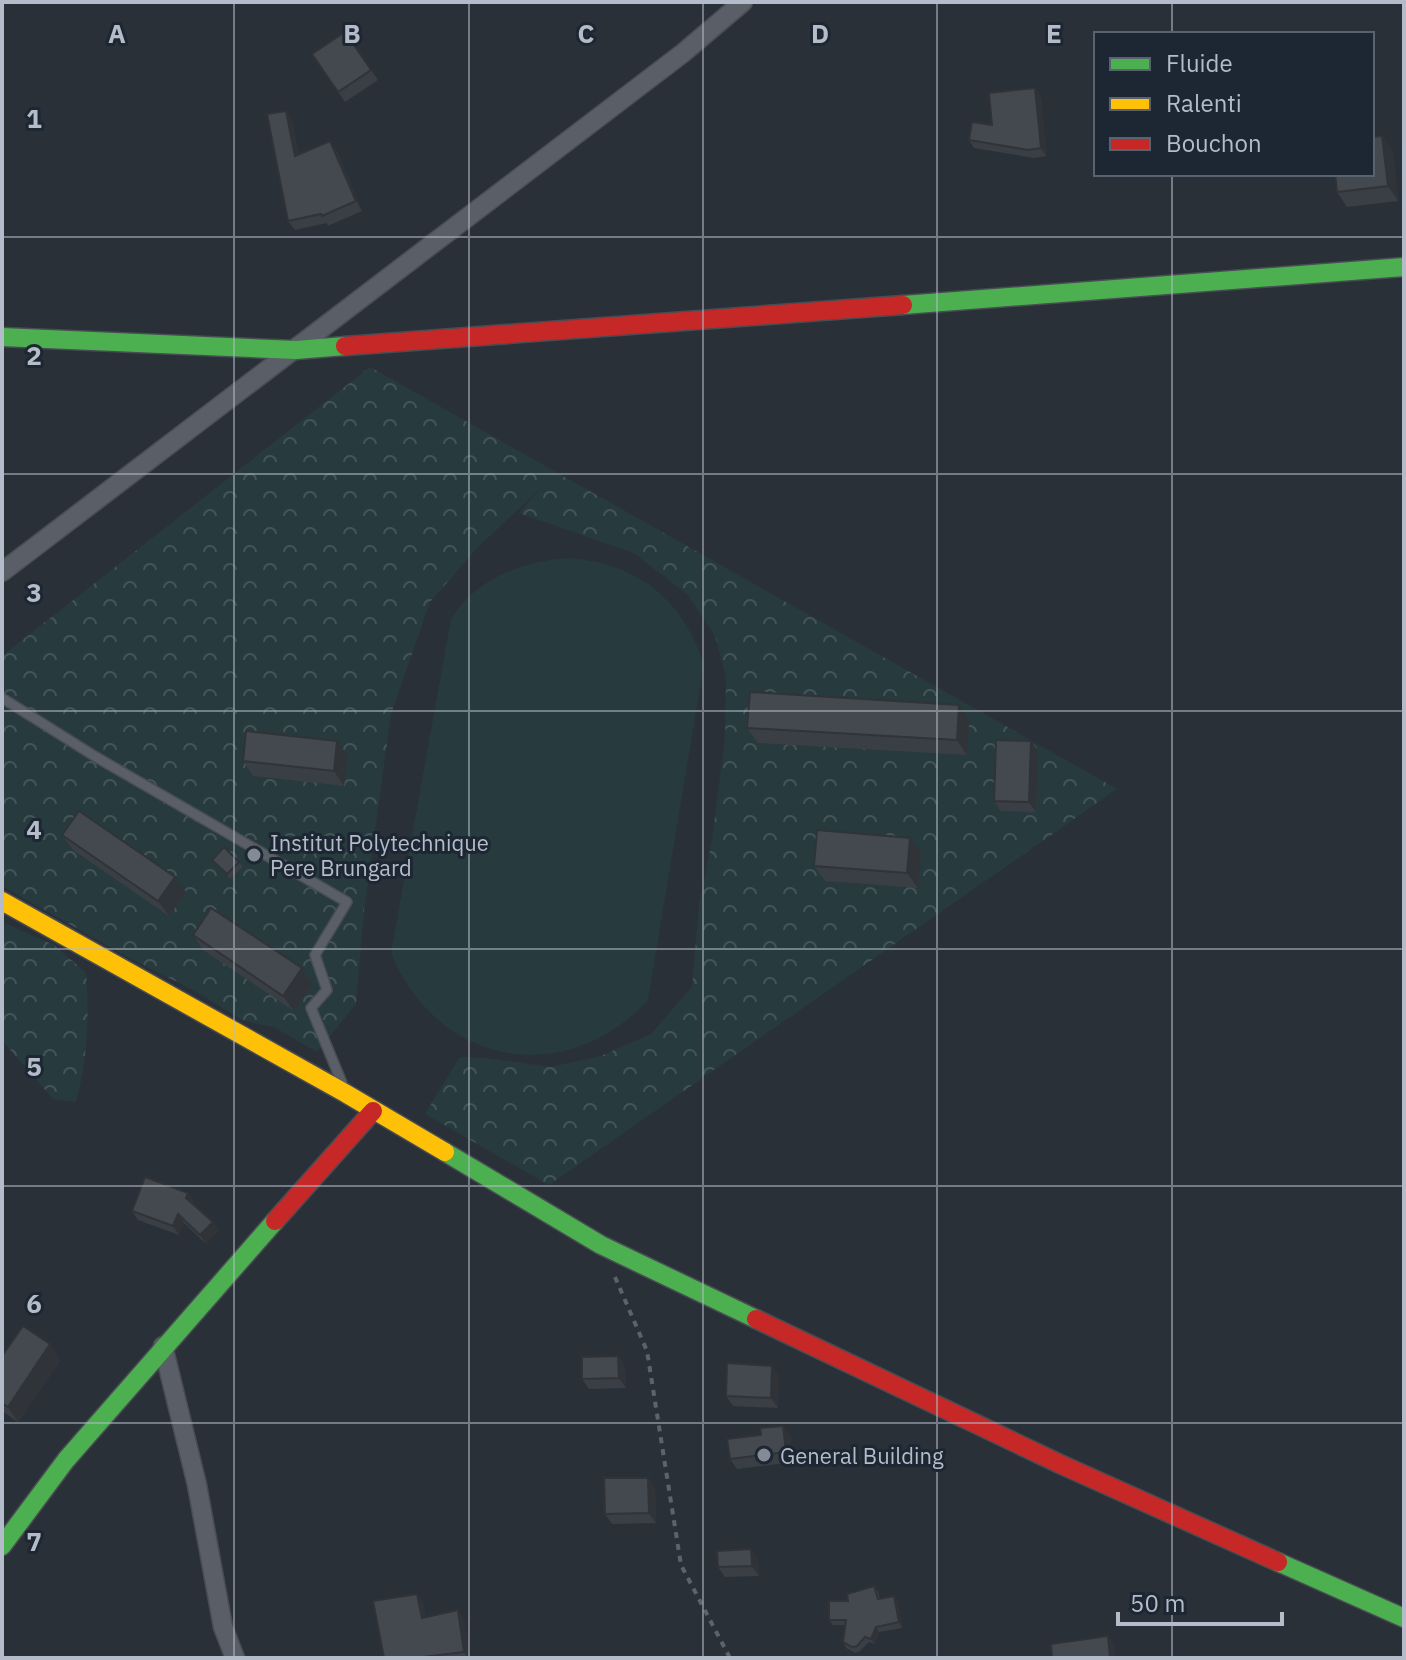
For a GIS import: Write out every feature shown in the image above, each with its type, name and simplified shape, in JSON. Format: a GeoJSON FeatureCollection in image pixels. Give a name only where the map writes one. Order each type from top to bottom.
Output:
{"type":"FeatureCollection","features":[{"type":"Feature","properties":{"kind":"street"},"geometry":{"type":"LineString","coordinates":[[2,572],[683,53],[743,2]]}},
{"type":"Feature","properties":{"kind":"street"},"geometry":{"type":"LineString","coordinates":[[2,337],[296,350],[1404,267]]}},
{"type":"Feature","properties":{"kind":"street"},"geometry":{"type":"LineString","coordinates":[[2,901],[345,1093],[601,1245],[1060,1464],[1404,1618]]}},
{"type":"Feature","properties":{"kind":"street"},"geometry":{"type":"LineString","coordinates":[[2,1546],[66,1460],[163,1346],[373,1111]]}},
{"type":"Feature","properties":{"kind":"street"},"geometry":{"type":"LineString","coordinates":[[163,1346],[197,1485],[223,1627],[235,1658]]}},
{"type":"Feature","properties":{"kind":"lane"},"geometry":{"type":"LineString","coordinates":[[2,698],[109,765],[347,902],[315,955],[327,990],[311,1008],[345,1093]]}},
{"type":"Feature","properties":{"kind":"path"},"geometry":{"type":"LineString","coordinates":[[601,1245],[647,1351],[681,1565],[730,1658]]}},
{"type":"Feature","properties":{"kind":"green space"},"geometry":{"type":"Polygon","coordinates":[[[370,367],[1117,789],[549,1185],[425,1114],[460,1057],[551,1067],[601,1056],[651,1034],[692,987],[699,906],[712,840],[725,738],[726,677],[715,636],[688,595],[634,553],[519,513],[540,489],[478,547],[430,602],[391,714],[364,911],[356,1004],[317,1052],[274,1027],[242,1020],[195,991],[2,886],[2,656],[370,367]]]}},
{"type":"Feature","properties":{"kind":"green space"},"geometry":{"type":"Polygon","coordinates":[[[569,558],[616,568],[654,588],[683,620],[704,664],[648,1000],[615,1028],[579,1047],[542,1054],[506,1053],[471,1041],[439,1021],[412,991],[391,953],[451,619],[474,593],[502,574],[535,563],[569,558]]]}},
{"type":"Feature","properties":{"kind":"green space"},"geometry":{"type":"Polygon","coordinates":[[[2,922],[54,945],[86,973],[87,1038],[76,1102],[53,1099],[2,1040],[2,922]]]}},
{"type":"Feature","properties":{"kind":"building"},"geometry":{"type":"Polygon","coordinates":[[[345,32],[371,70],[338,92],[312,54],[345,32]]]}},
{"type":"Feature","properties":{"kind":"building"},"geometry":{"type":"Polygon","coordinates":[[[1035,88],[1041,148],[1028,150],[969,140],[972,122],[992,125],[989,93],[1035,88]]]}},
{"type":"Feature","properties":{"kind":"building"},"geometry":{"type":"Polygon","coordinates":[[[286,111],[295,156],[330,141],[356,201],[322,216],[288,221],[267,114],[286,111]]]}},
{"type":"Feature","properties":{"kind":"building"},"geometry":{"type":"Polygon","coordinates":[[[1382,136],[1388,186],[1337,192],[1335,176],[1374,176],[1374,137],[1382,136]]]}},
{"type":"Feature","properties":{"kind":"building"},"geometry":{"type":"Polygon","coordinates":[[[750,692],[959,705],[957,740],[747,728],[750,692]]]}},
{"type":"Feature","properties":{"kind":"building"},"geometry":{"type":"Polygon","coordinates":[[[246,731],[337,741],[334,771],[243,761],[246,731]]]}},
{"type":"Feature","properties":{"kind":"building"},"geometry":{"type":"Polygon","coordinates":[[[996,740],[1031,741],[1029,802],[994,801],[996,740]]]}},
{"type":"Feature","properties":{"kind":"building"},"geometry":{"type":"Polygon","coordinates":[[[79,811],[175,877],[158,901],[62,835],[79,811]]]}},
{"type":"Feature","properties":{"kind":"building"},"geometry":{"type":"Polygon","coordinates":[[[817,830],[910,838],[907,873],[814,866],[817,830]]]}},
{"type":"Feature","properties":{"kind":"building"},"geometry":{"type":"Polygon","coordinates":[[[224,847],[239,862],[227,874],[212,860],[224,847]]]}},
{"type":"Feature","properties":{"kind":"building"},"geometry":{"type":"Polygon","coordinates":[[[211,908],[302,968],[283,996],[193,935],[211,908]]]}},
{"type":"Feature","properties":{"kind":"building"},"geometry":{"type":"Polygon","coordinates":[[[145,1177],[188,1193],[186,1198],[213,1222],[200,1235],[178,1214],[173,1226],[132,1211],[145,1177]]]}},
{"type":"Feature","properties":{"kind":"building"},"geometry":{"type":"Polygon","coordinates":[[[23,1326],[50,1344],[8,1407],[2,1403],[2,1356],[23,1326]]]}},
{"type":"Feature","properties":{"kind":"building"},"geometry":{"type":"Polygon","coordinates":[[[618,1356],[619,1378],[582,1379],[582,1357],[618,1356]]]}},
{"type":"Feature","properties":{"kind":"building"},"geometry":{"type":"Polygon","coordinates":[[[727,1363],[772,1366],[771,1398],[726,1396],[727,1363]]]}},
{"type":"Feature","properties":{"kind":"building"},"geometry":{"type":"Polygon","coordinates":[[[783,1426],[786,1452],[730,1459],[727,1439],[761,1435],[760,1428],[783,1426]]]}},
{"type":"Feature","properties":{"kind":"building"},"geometry":{"type":"Polygon","coordinates":[[[604,1478],[648,1478],[649,1513],[605,1514],[604,1478]]]}},
{"type":"Feature","properties":{"kind":"building"},"geometry":{"type":"Polygon","coordinates":[[[751,1549],[752,1566],[718,1567],[717,1551],[751,1549]]]}},
{"type":"Feature","properties":{"kind":"building"},"geometry":{"type":"Polygon","coordinates":[[[874,1586],[878,1599],[894,1596],[899,1622],[876,1627],[871,1639],[865,1637],[852,1647],[843,1642],[846,1620],[829,1620],[829,1601],[848,1601],[847,1594],[874,1586]]]}},
{"type":"Feature","properties":{"kind":"building"},"geometry":{"type":"Polygon","coordinates":[[[417,1594],[422,1618],[458,1610],[464,1652],[384,1658],[373,1601],[417,1594]]]}},
{"type":"Feature","properties":{"kind":"building"},"geometry":{"type":"Polygon","coordinates":[[[1108,1636],[1110,1658],[1052,1658],[1051,1644],[1108,1636]]]}},
{"type":"Feature","properties":{"kind":"traffic: fast"},"geometry":{"type":"LineString","coordinates":[[903,305],[1404,267]]}},
{"type":"Feature","properties":{"kind":"traffic: fast"},"geometry":{"type":"LineString","coordinates":[[2,337],[296,350],[345,346]]}},
{"type":"Feature","properties":{"kind":"traffic: fast"},"geometry":{"type":"LineString","coordinates":[[445,1152],[601,1245],[756,1319]]}},
{"type":"Feature","properties":{"kind":"traffic: fast"},"geometry":{"type":"LineString","coordinates":[[2,1546],[66,1460],[275,1221]]}},
{"type":"Feature","properties":{"kind":"traffic: fast"},"geometry":{"type":"LineString","coordinates":[[1278,1562],[1404,1618]]}},
{"type":"Feature","properties":{"kind":"traffic: slow"},"geometry":{"type":"LineString","coordinates":[[2,901],[445,1152]]}},
{"type":"Feature","properties":{"kind":"traffic: jam"},"geometry":{"type":"LineString","coordinates":[[345,346],[903,305]]}},
{"type":"Feature","properties":{"kind":"traffic: jam"},"geometry":{"type":"LineString","coordinates":[[275,1221],[373,1111]]}},
{"type":"Feature","properties":{"kind":"traffic: jam"},"geometry":{"type":"LineString","coordinates":[[756,1319],[1060,1464],[1278,1562]]}},
{"type":"Feature","properties":{"kind":"place","name":"Institut Polytechnique Pere Brungard"},"geometry":{"type":"Point","coordinates":[254,855]}},
{"type":"Feature","properties":{"kind":"place","name":"General Building"},"geometry":{"type":"Point","coordinates":[764,1455]}}]}
